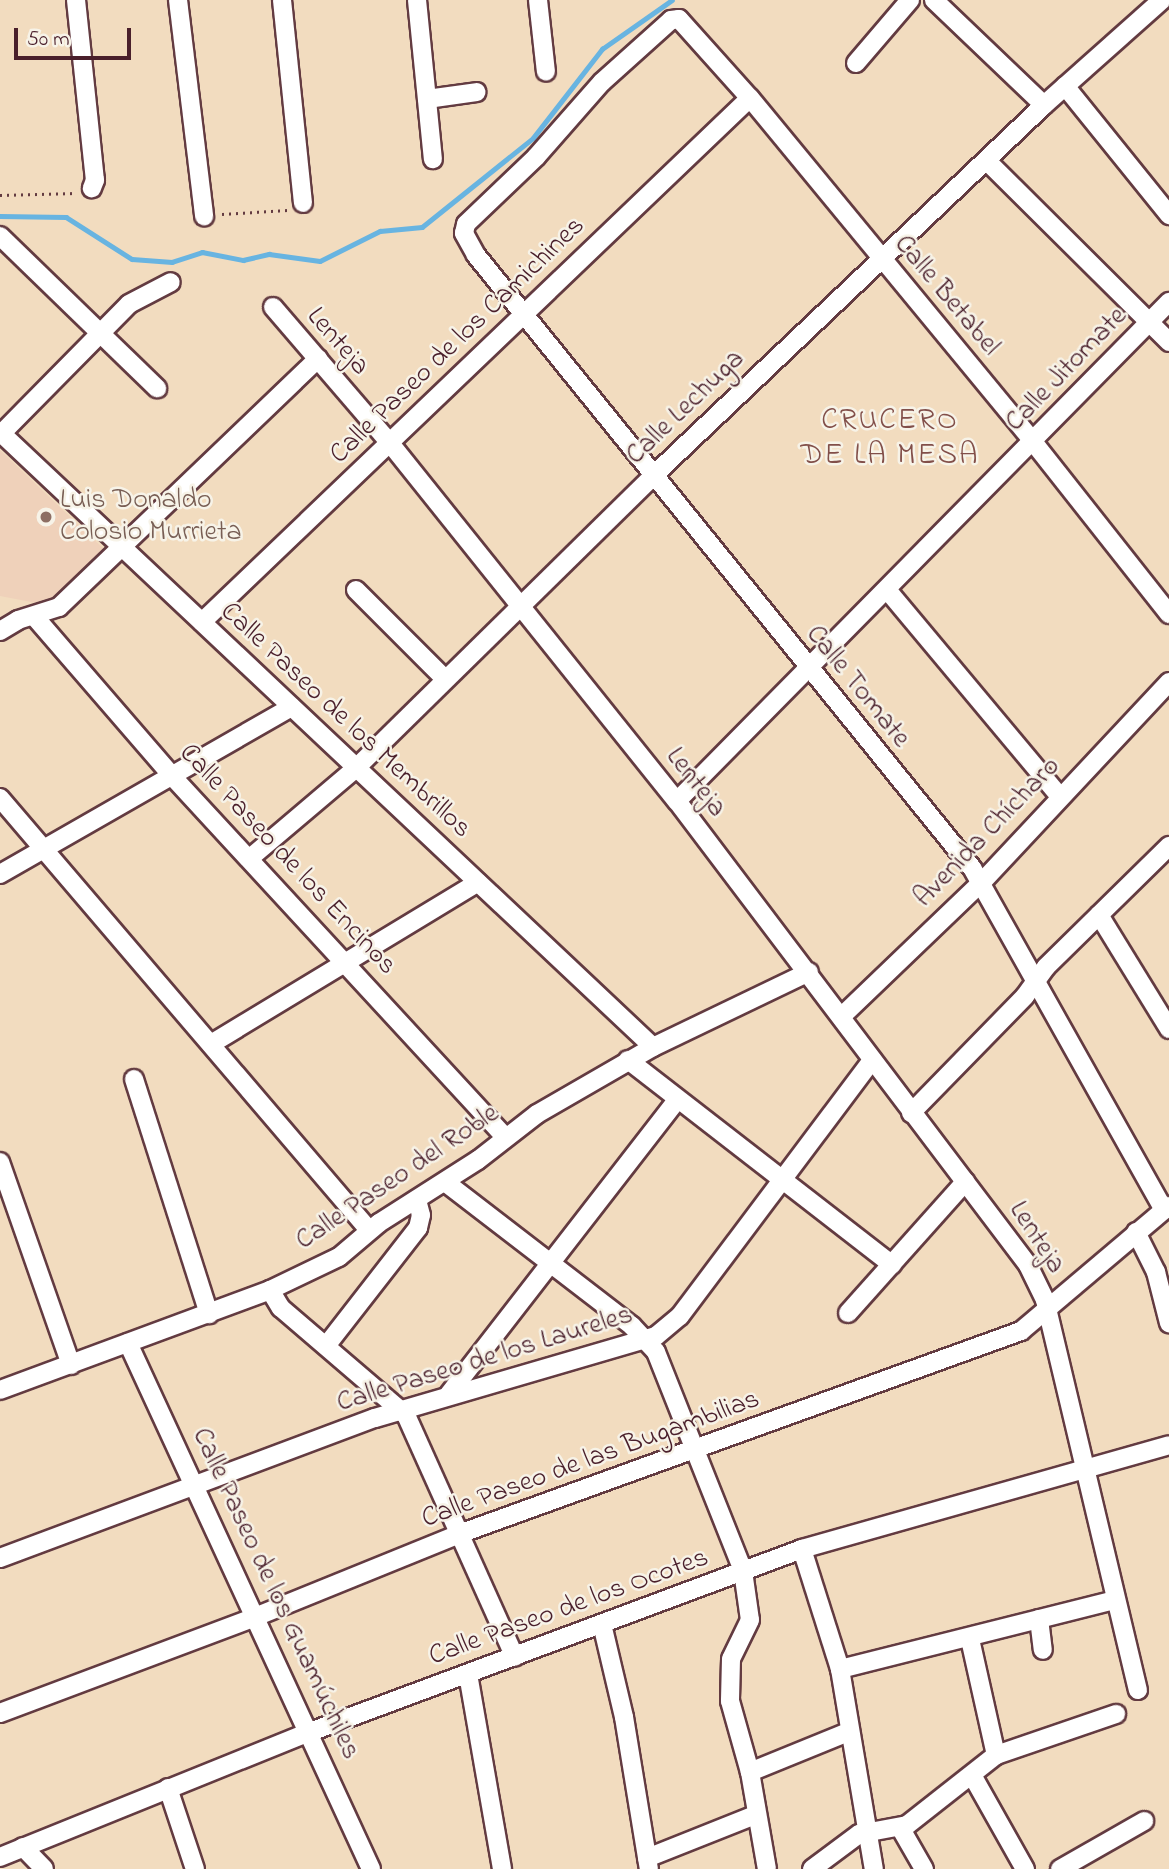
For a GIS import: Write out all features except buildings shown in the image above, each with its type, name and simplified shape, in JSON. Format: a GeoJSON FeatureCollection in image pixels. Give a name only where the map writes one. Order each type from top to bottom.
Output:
{"type":"FeatureCollection","features":[{"type":"Feature","properties":{"kind":"street"},"geometry":{"type":"LineString","coordinates":[[76,0],[95,180],[92,188]]}},
{"type":"Feature","properties":{"kind":"street"},"geometry":{"type":"LineString","coordinates":[[178,0],[204,216]]}},
{"type":"Feature","properties":{"kind":"street"},"geometry":{"type":"LineString","coordinates":[[282,0],[303,203]]}},
{"type":"Feature","properties":{"kind":"street"},"geometry":{"type":"LineString","coordinates":[[416,0],[433,159]]}},
{"type":"Feature","properties":{"kind":"street"},"geometry":{"type":"LineString","coordinates":[[538,0],[546,72]]}},
{"type":"Feature","properties":{"kind":"street"},"geometry":{"type":"LineString","coordinates":[[856,63],[910,0]]}},
{"type":"Feature","properties":{"kind":"street"},"geometry":{"type":"LineString","coordinates":[[934,0],[1044,105]]}},
{"type":"Feature","properties":{"kind":"street","name":"Calle Lechuga"},"geometry":{"type":"LineString","coordinates":[[250,858],[356,768],[444,678],[654,475],[1044,105],[1163,0]]}},
{"type":"Feature","properties":{"kind":"street","name":"Calle Betabel"},"geometry":{"type":"LineString","coordinates":[[464,229],[602,82],[676,19],[750,98],[1034,443],[1169,614]]}},
{"type":"Feature","properties":{"kind":"street"},"geometry":{"type":"LineString","coordinates":[[1065,86],[1169,215]]}},
{"type":"Feature","properties":{"kind":"street"},"geometry":{"type":"LineString","coordinates":[[427,99],[477,92]]}},
{"type":"Feature","properties":{"kind":"street","name":"Calle Paseo de los Camichines"},"geometry":{"type":"LineString","coordinates":[[202,622],[750,98]]}},
{"type":"Feature","properties":{"kind":"street"},"geometry":{"type":"LineString","coordinates":[[987,161],[1169,342]]}},
{"type":"Feature","properties":{"kind":"street","name":"Calle Tomate"},"geometry":{"type":"LineString","coordinates":[[464,229],[476,256],[982,882],[1166,1208]]}},
{"type":"Feature","properties":{"kind":"street"},"geometry":{"type":"LineString","coordinates":[[0,236],[157,388]]}},
{"type":"Feature","properties":{"kind":"street"},"geometry":{"type":"LineString","coordinates":[[1,433],[136,298],[171,282]]}},
{"type":"Feature","properties":{"kind":"street","name":"Calle Jitomate"},"geometry":{"type":"LineString","coordinates":[[677,802],[1034,443],[1169,302]]}},
{"type":"Feature","properties":{"kind":"street","name":"Lenteja"},"geometry":{"type":"LineString","coordinates":[[273,307],[389,442],[677,802],[1028,1265],[1047,1311],[1082,1469],[1138,1690]]}},
{"type":"Feature","properties":{"kind":"street"},"geometry":{"type":"LineString","coordinates":[[0,631],[59,607],[318,359]]}},
{"type":"Feature","properties":{"kind":"street","name":"Calle Paseo de los Membrillos"},"geometry":{"type":"LineString","coordinates":[[1,433],[653,1047]]}},
{"type":"Feature","properties":{"kind":"street"},"geometry":{"type":"LineString","coordinates":[[356,590],[444,678]]}},
{"type":"Feature","properties":{"kind":"street"},"geometry":{"type":"LineString","coordinates":[[888,591],[1060,797]]}},
{"type":"Feature","properties":{"kind":"street","name":"Calle Paseo de los Encinos"},"geometry":{"type":"LineString","coordinates":[[34,616],[172,776],[505,1137]]}},
{"type":"Feature","properties":{"kind":"street","name":"Avenida Chícharo"},"geometry":{"type":"LineString","coordinates":[[841,1017],[982,882],[1168,685]]}},
{"type":"Feature","properties":{"kind":"street"},"geometry":{"type":"LineString","coordinates":[[0,874],[292,707]]}},
{"type":"Feature","properties":{"kind":"street"},"geometry":{"type":"LineString","coordinates":[[0,799],[369,1230]]}},
{"type":"Feature","properties":{"kind":"street"},"geometry":{"type":"LineString","coordinates":[[911,1112],[1099,915],[1169,846]]}},
{"type":"Feature","properties":{"kind":"street"},"geometry":{"type":"LineString","coordinates":[[211,1045],[478,882]]}},
{"type":"Feature","properties":{"kind":"street"},"geometry":{"type":"LineString","coordinates":[[1099,915],[1169,1029]]}},
{"type":"Feature","properties":{"kind":"street","name":"Calle Paseo del Roble"},"geometry":{"type":"LineString","coordinates":[[0,1390],[209,1314],[270,1290],[340,1257],[369,1230],[445,1182],[505,1137],[628,1060],[808,972]]}},
{"type":"Feature","properties":{"kind":"street"},"geometry":{"type":"LineString","coordinates":[[628,1060],[891,1265]]}},
{"type":"Feature","properties":{"kind":"street","name":"Calle Paseo de los Laureles"},"geometry":{"type":"LineString","coordinates":[[0,1558],[401,1410],[449,1394],[647,1340],[680,1316],[872,1060]]}},
{"type":"Feature","properties":{"kind":"street"},"geometry":{"type":"LineString","coordinates":[[134,1079],[209,1314]]}},
{"type":"Feature","properties":{"kind":"street"},"geometry":{"type":"LineString","coordinates":[[449,1394],[677,1100]]}},
{"type":"Feature","properties":{"kind":"street"},"geometry":{"type":"LineString","coordinates":[[0,1162],[71,1366]]}},
{"type":"Feature","properties":{"kind":"street"},"geometry":{"type":"LineString","coordinates":[[445,1182],[647,1340],[697,1451],[743,1571],[750,1620],[731,1659],[730,1701],[750,1772],[755,1815],[767,1869]]}},
{"type":"Feature","properties":{"kind":"street"},"geometry":{"type":"LineString","coordinates":[[848,1313],[964,1182]]}},
{"type":"Feature","properties":{"kind":"street"},"geometry":{"type":"LineString","coordinates":[[326,1346],[418,1228],[421,1215],[416,1200]]}},
{"type":"Feature","properties":{"kind":"street","name":"Calle Paseo de las Bugambilias"},"geometry":{"type":"LineString","coordinates":[[0,1713],[255,1617],[459,1534],[697,1451],[1021,1331],[1166,1208]]}},
{"type":"Feature","properties":{"kind":"street"},"geometry":{"type":"LineString","coordinates":[[1136,1232],[1156,1272],[1169,1323]]}},
{"type":"Feature","properties":{"kind":"street"},"geometry":{"type":"LineString","coordinates":[[270,1290],[281,1308],[401,1410],[515,1657]]}},
{"type":"Feature","properties":{"kind":"street","name":"Calle Paseo de los Guamúchiles"},"geometry":{"type":"LineString","coordinates":[[128,1343],[197,1485],[371,1869]]}},
{"type":"Feature","properties":{"kind":"street","name":"Calle Paseo de los Ocotes"},"geometry":{"type":"LineString","coordinates":[[0,1857],[310,1732],[802,1549],[1169,1445]]}},
{"type":"Feature","properties":{"kind":"street"},"geometry":{"type":"LineString","coordinates":[[802,1549],[840,1669],[848,1732],[857,1763],[874,1869]]}},
{"type":"Feature","properties":{"kind":"street"},"geometry":{"type":"LineString","coordinates":[[840,1669],[970,1639],[1115,1600]]}},
{"type":"Feature","properties":{"kind":"street"},"geometry":{"type":"LineString","coordinates":[[1039,1619],[1043,1650]]}},
{"type":"Feature","properties":{"kind":"street"},"geometry":{"type":"LineString","coordinates":[[602,1624],[624,1717],[648,1863],[755,1815]]}},
{"type":"Feature","properties":{"kind":"street"},"geometry":{"type":"LineString","coordinates":[[970,1639],[996,1755]]}},
{"type":"Feature","properties":{"kind":"street"},"geometry":{"type":"LineString","coordinates":[[468,1674],[502,1869]]}},
{"type":"Feature","properties":{"kind":"street"},"geometry":{"type":"LineString","coordinates":[[812,1869],[866,1831],[901,1829],[996,1755],[1116,1714]]}},
{"type":"Feature","properties":{"kind":"street"},"geometry":{"type":"LineString","coordinates":[[750,1772],[848,1732]]}},
{"type":"Feature","properties":{"kind":"street"},"geometry":{"type":"LineString","coordinates":[[972,1775],[1025,1869]]}},
{"type":"Feature","properties":{"kind":"street"},"geometry":{"type":"LineString","coordinates":[[168,1788],[195,1869]]}},
{"type":"Feature","properties":{"kind":"street"},"geometry":{"type":"LineString","coordinates":[[1063,1868],[1144,1821]]}},
{"type":"Feature","properties":{"kind":"street"},"geometry":{"type":"LineString","coordinates":[[901,1829],[924,1869]]}},
{"type":"Feature","properties":{"kind":"street"},"geometry":{"type":"LineString","coordinates":[[23,1847],[44,1869]]}},
{"type":"Feature","properties":{"kind":"path"},"geometry":{"type":"LineString","coordinates":[[0,195],[60,195],[92,188]]}},
{"type":"Feature","properties":{"kind":"path"},"geometry":{"type":"LineString","coordinates":[[204,216],[297,209],[303,203]]}},
{"type":"Feature","properties":{"kind":"shaded area"},"geometry":{"type":"Polygon","coordinates":[[[0,450],[106,551],[47,605],[0,596],[0,450]]]}},
{"type":"Feature","properties":{"kind":"waterway"},"geometry":{"type":"LineString","coordinates":[[0,216],[66,217],[132,259],[172,262],[202,252],[243,260],[269,254],[320,261],[380,231],[422,227],[533,138],[602,49],[672,0]]}},
{"type":"Feature","properties":{"kind":"place","name":"Luis Donaldo Colosio Murrieta"},"geometry":{"type":"Point","coordinates":[46,517]}},
{"type":"Feature","properties":{"kind":"district","name":"CRUCERO DE LA MESA"},"geometry":{"type":"Point","coordinates":[890,438]}}]}
